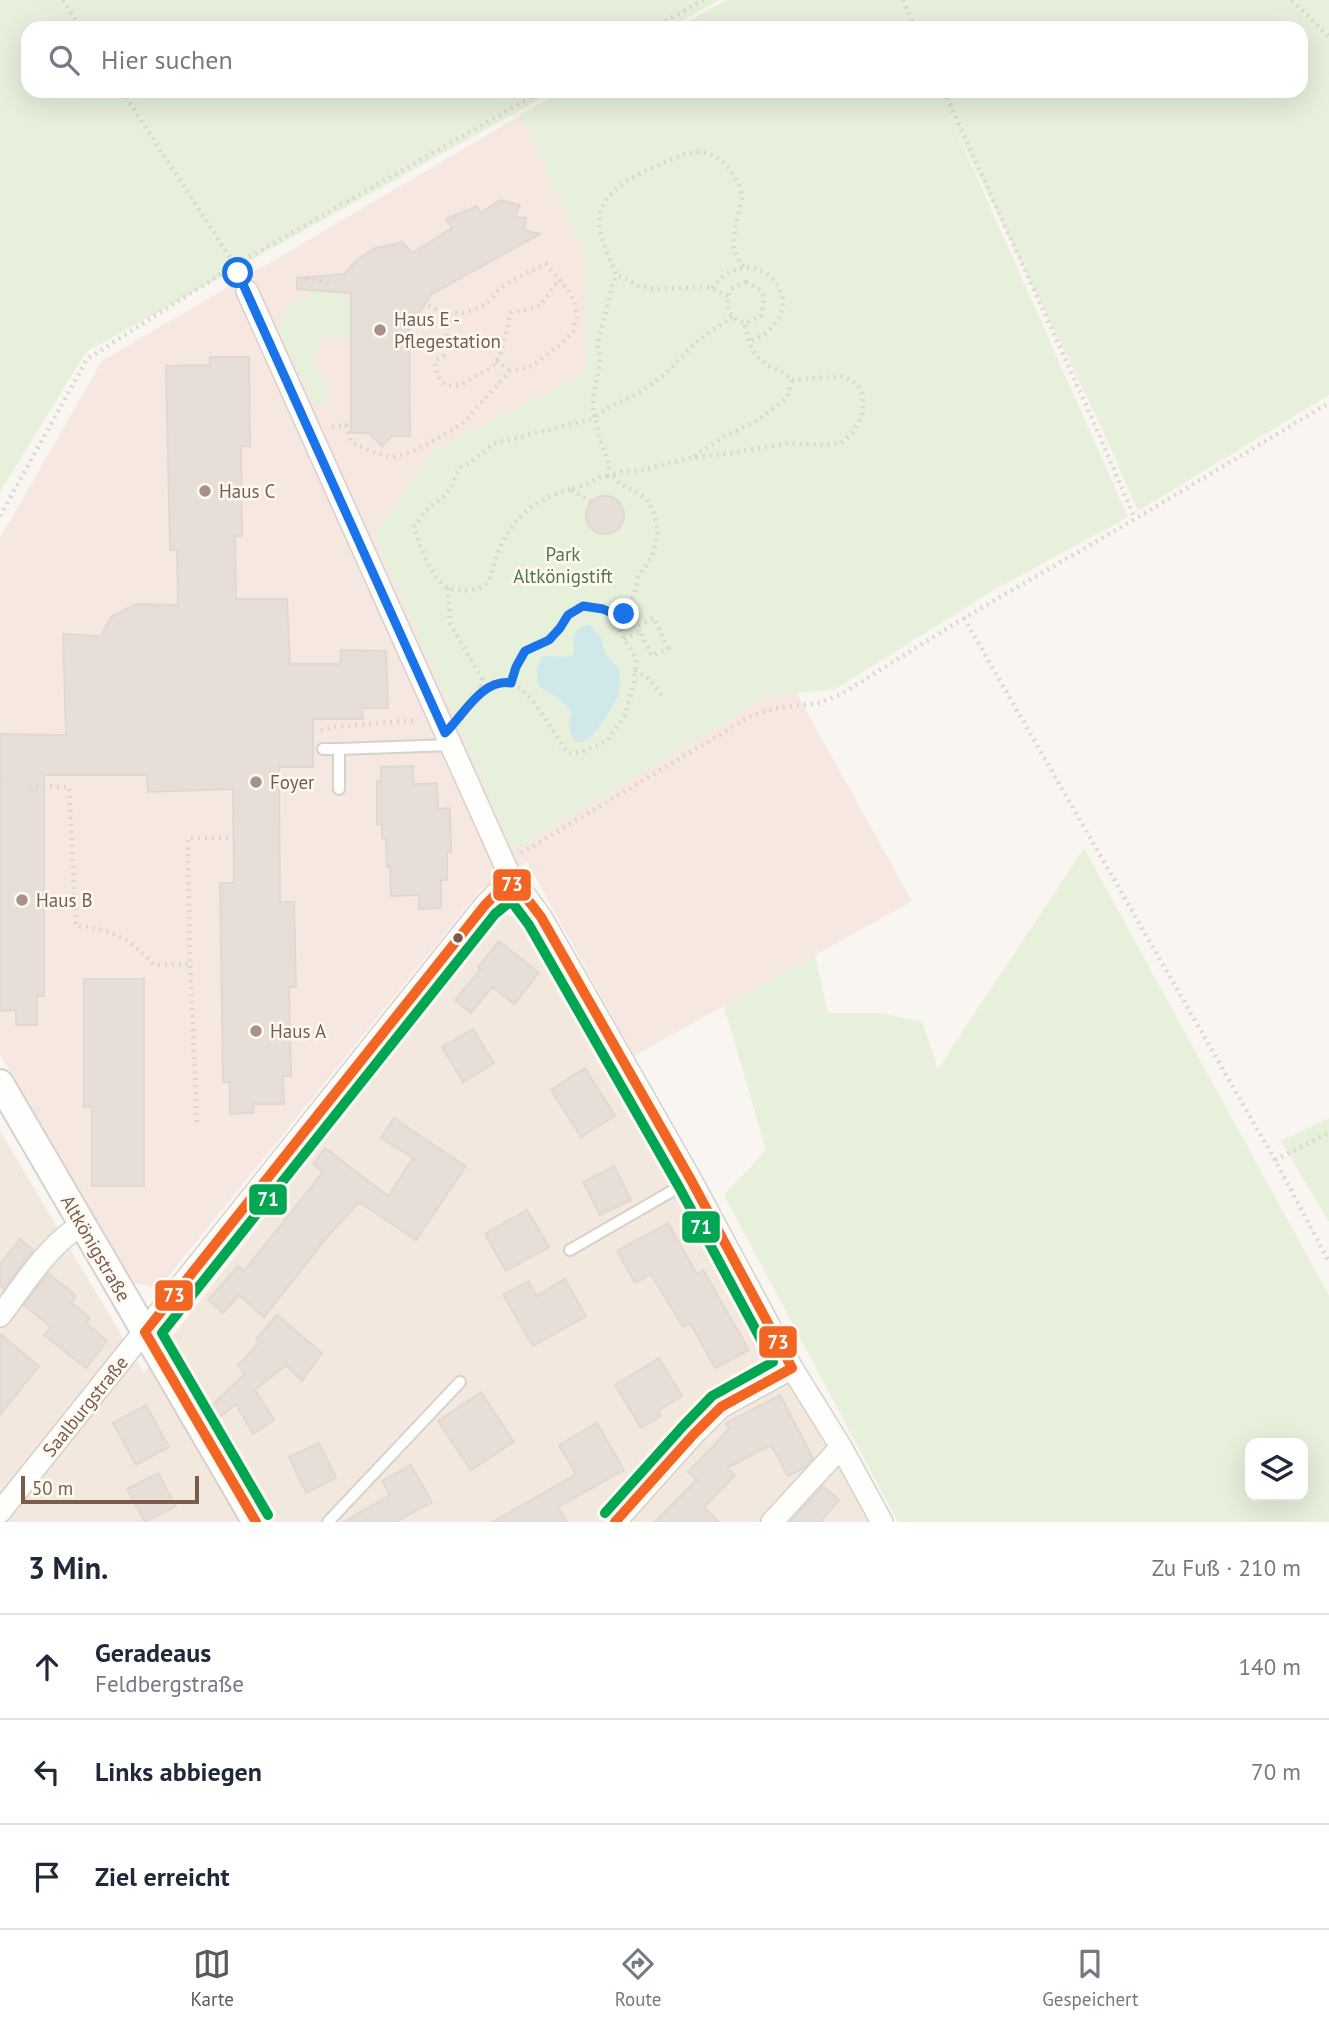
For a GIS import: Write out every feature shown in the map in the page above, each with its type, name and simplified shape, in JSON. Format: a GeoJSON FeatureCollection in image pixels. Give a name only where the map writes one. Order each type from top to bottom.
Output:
{"type":"FeatureCollection","features":[{"type":"Feature","properties":{"kind":"street"},"geometry":{"type":"LineString","coordinates":[[247,291],[503,863],[541,917],[691,1180],[792,1368],[841,1447],[882,1522]]}},
{"type":"Feature","properties":{"kind":"street","name":"Saalburgstraße"},"geometry":{"type":"LineString","coordinates":[[0,1512],[485,905],[497,893],[515,883]]}},
{"type":"Feature","properties":{"kind":"street","name":"Altkönigstraße"},"geometry":{"type":"LineString","coordinates":[[0,1083],[256,1522]]}},
{"type":"Feature","properties":{"kind":"street"},"geometry":{"type":"LineString","coordinates":[[0,1316],[55,1244],[82,1226]]}},
{"type":"Feature","properties":{"kind":"street"},"geometry":{"type":"LineString","coordinates":[[615,1522],[721,1407],[792,1368]]}},
{"type":"Feature","properties":{"kind":"street"},"geometry":{"type":"LineString","coordinates":[[772,1522],[841,1447]]}},
{"type":"Feature","properties":{"kind":"lane"},"geometry":{"type":"LineString","coordinates":[[323,749],[339,749],[445,732]]}},
{"type":"Feature","properties":{"kind":"lane"},"geometry":{"type":"LineString","coordinates":[[339,749],[340,789]]}},
{"type":"Feature","properties":{"kind":"lane"},"geometry":{"type":"LineString","coordinates":[[570,1250],[691,1180]]}},
{"type":"Feature","properties":{"kind":"lane"},"geometry":{"type":"LineString","coordinates":[[328,1522],[460,1382]]}},
{"type":"Feature","properties":{"kind":"path"},"geometry":{"type":"LineString","coordinates":[[63,0],[76,21]]}},
{"type":"Feature","properties":{"kind":"path"},"geometry":{"type":"LineString","coordinates":[[666,21],[704,0]]}},
{"type":"Feature","properties":{"kind":"path"},"geometry":{"type":"LineString","coordinates":[[902,0],[912,21]]}},
{"type":"Feature","properties":{"kind":"path"},"geometry":{"type":"LineString","coordinates":[[1292,0],[1329,37]]}},
{"type":"Feature","properties":{"kind":"path"},"geometry":{"type":"LineString","coordinates":[[127,98],[235,265],[247,291]]}},
{"type":"Feature","properties":{"kind":"path"},"geometry":{"type":"LineString","coordinates":[[0,516],[87,359],[235,265],[530,98]]}},
{"type":"Feature","properties":{"kind":"path"},"geometry":{"type":"LineString","coordinates":[[947,98],[1135,519]]}},
{"type":"Feature","properties":{"kind":"path"},"geometry":{"type":"LineString","coordinates":[[617,276],[600,229],[600,214],[606,201],[629,178],[686,153],[697,151],[708,153],[725,164],[738,185],[742,198],[734,248],[736,258],[744,268]]}},
{"type":"Feature","properties":{"kind":"path"},"geometry":{"type":"LineString","coordinates":[[309,430],[346,425],[351,442],[373,453],[391,457],[411,453],[461,425],[510,371],[532,366],[560,345],[573,332],[577,316],[574,300],[547,264],[528,272],[500,289],[487,302],[463,313],[439,312],[426,304]]}},
{"type":"Feature","properties":{"kind":"path"},"geometry":{"type":"LineString","coordinates":[[712,288],[723,275],[744,268],[765,271],[773,277],[782,298],[782,310],[767,332],[749,342]]}},
{"type":"Feature","properties":{"kind":"path"},"geometry":{"type":"LineString","coordinates":[[617,276],[637,286],[657,289],[688,286],[712,288],[728,296]]}},
{"type":"Feature","properties":{"kind":"path"},"geometry":{"type":"LineString","coordinates":[[607,476],[610,465],[600,440],[592,406],[600,355],[597,345],[603,331],[613,282],[617,276]]}},
{"type":"Feature","properties":{"kind":"path"},"geometry":{"type":"LineString","coordinates":[[306,279],[331,283]]}},
{"type":"Feature","properties":{"kind":"path"},"geometry":{"type":"LineString","coordinates":[[450,313],[451,323],[444,355],[435,361],[436,371],[445,385],[454,386],[467,383],[490,369],[502,349],[511,313],[540,306],[555,285],[562,281]]}},
{"type":"Feature","properties":{"kind":"path"},"geometry":{"type":"LineString","coordinates":[[733,316],[697,341],[665,374],[641,392],[609,407],[595,418],[493,444],[459,468],[452,486],[428,508],[414,527],[419,544],[438,580],[448,588],[468,591],[484,585],[493,571],[497,555],[521,515],[542,498],[590,483],[602,476],[638,471],[690,458],[789,443],[841,443],[852,433],[862,416],[863,396],[857,384],[842,376],[792,380],[753,354],[744,323],[733,316],[727,306],[731,289],[746,282],[760,290],[764,297],[761,316],[744,323]]}},
{"type":"Feature","properties":{"kind":"path"},"geometry":{"type":"LineString","coordinates":[[496,361],[510,371]]}},
{"type":"Feature","properties":{"kind":"path"},"geometry":{"type":"LineString","coordinates":[[690,458],[725,436],[755,422],[787,398],[792,380]]}},
{"type":"Feature","properties":{"kind":"path"},"geometry":{"type":"LineString","coordinates":[[503,863],[751,716],[775,708],[832,699],[1329,403]]}},
{"type":"Feature","properties":{"kind":"path"},"geometry":{"type":"LineString","coordinates":[[607,476],[614,477],[619,483],[646,498],[654,513],[658,531],[652,557],[638,577],[635,592],[624,614],[617,620]]}},
{"type":"Feature","properties":{"kind":"path"},"geometry":{"type":"LineString","coordinates":[[570,489],[591,502]]}},
{"type":"Feature","properties":{"kind":"path"},"geometry":{"type":"LineString","coordinates":[[448,588],[450,623],[482,679],[480,693]]}},
{"type":"Feature","properties":{"kind":"path"},"geometry":{"type":"LineString","coordinates":[[313,734],[332,727],[445,732],[480,693],[503,681],[511,683],[539,708],[560,743],[568,753],[573,754],[607,741],[614,732],[625,715],[634,684],[636,658],[624,639],[614,614],[583,606],[568,615],[549,640],[525,651],[511,683]]}},
{"type":"Feature","properties":{"kind":"path"},"geometry":{"type":"LineString","coordinates":[[654,618],[668,648],[652,656],[640,631],[638,626],[654,618]]}},
{"type":"Feature","properties":{"kind":"path"},"geometry":{"type":"LineString","coordinates":[[964,618],[1275,1160],[1329,1262]]}},
{"type":"Feature","properties":{"kind":"path"},"geometry":{"type":"LineString","coordinates":[[624,639],[640,631]]}},
{"type":"Feature","properties":{"kind":"path"},"geometry":{"type":"LineString","coordinates":[[635,670],[650,679],[662,696]]}},
{"type":"Feature","properties":{"kind":"path"},"geometry":{"type":"LineString","coordinates":[[29,786],[69,787],[76,926],[92,927],[123,937],[154,965],[190,964]]}},
{"type":"Feature","properties":{"kind":"path"},"geometry":{"type":"LineString","coordinates":[[197,1122],[188,838],[233,838]]}},
{"type":"Feature","properties":{"kind":"path"},"geometry":{"type":"LineString","coordinates":[[1275,1160],[1329,1133]]}},
{"type":"Feature","properties":{"kind":"shaded area"},"geometry":{"type":"Polygon","coordinates":[[[550,98],[565,98],[797,694],[912,901],[634,1056],[527,862],[480,890],[159,1288],[134,1283],[0,1054],[0,538],[102,361],[550,98]]]}},
{"type":"Feature","properties":{"kind":"shaded area"},"geometry":{"type":"Polygon","coordinates":[[[501,913],[523,920],[870,1522],[0,1522],[0,1131],[144,1373],[501,913]]]}},
{"type":"Feature","properties":{"kind":"green space"},"geometry":{"type":"Polygon","coordinates":[[[0,0],[719,0],[682,21],[21,21],[21,98],[542,98],[86,352],[0,492],[0,0]]]}},
{"type":"Feature","properties":{"kind":"green space","name":"Park Altkönigstift"},"geometry":{"type":"Polygon","coordinates":[[[726,0],[1329,0],[1329,395],[1138,511],[1100,424],[952,121],[1128,517],[992,591],[835,689],[767,696],[522,846],[510,843],[374,534],[433,450],[585,373],[584,254],[520,114],[549,98],[1308,98],[1308,21],[688,21],[726,0]]]}},
{"type":"Feature","properties":{"kind":"green space"},"geometry":{"type":"Polygon","coordinates":[[[323,290],[341,292],[351,299],[351,342],[338,337],[325,338],[314,351],[315,367],[328,388],[326,398],[317,409],[281,334],[280,325],[281,318],[292,304],[323,290]]]}},
{"type":"Feature","properties":{"kind":"green space"},"geometry":{"type":"Polygon","coordinates":[[[1084,848],[1329,1296],[1329,1522],[898,1522],[724,1195],[766,1150],[724,1006],[815,955],[828,1013],[882,1013],[922,1022],[938,1069],[1084,848]]]}},
{"type":"Feature","properties":{"kind":"green space"},"geometry":{"type":"Polygon","coordinates":[[[1329,1118],[1329,1222],[1281,1141],[1329,1118]]]}},
{"type":"Feature","properties":{"kind":"water"},"geometry":{"type":"Polygon","coordinates":[[[584,625],[590,625],[600,636],[605,653],[620,670],[619,695],[592,736],[583,742],[576,742],[570,729],[572,714],[562,702],[540,687],[537,671],[544,656],[574,655],[575,634],[584,625]]]}},
{"type":"Feature","properties":{"kind":"building","name":"Haus E - Pflegestation"},"geometry":{"type":"Polygon","coordinates":[[[500,200],[520,205],[515,217],[526,218],[524,230],[540,234],[432,294],[419,313],[409,318],[410,436],[392,436],[382,446],[369,433],[351,433],[351,293],[297,289],[297,278],[344,274],[357,260],[376,248],[402,242],[412,253],[452,228],[446,219],[477,206],[481,213],[500,200]]]}},
{"type":"Feature","properties":{"kind":"building"},"geometry":{"type":"Polygon","coordinates":[[[210,357],[249,357],[250,446],[241,446],[242,536],[235,536],[236,599],[287,599],[290,664],[340,664],[341,650],[386,651],[388,708],[362,708],[363,719],[313,719],[313,767],[279,767],[280,902],[294,902],[296,987],[289,987],[291,1076],[283,1076],[284,1104],[254,1104],[253,1113],[230,1114],[230,1082],[223,1082],[220,883],[234,883],[233,789],[148,792],[147,775],[44,775],[44,996],[37,996],[37,1025],[16,1025],[16,1010],[0,1011],[0,734],[66,735],[63,634],[101,636],[111,617],[136,604],[178,605],[177,550],[170,550],[166,366],[210,365],[210,357]]]}},
{"type":"Feature","properties":{"kind":"building"},"geometry":{"type":"Polygon","coordinates":[[[605,496],[619,501],[624,515],[619,529],[605,534],[591,529],[586,515],[591,501],[605,496]]]}},
{"type":"Feature","properties":{"kind":"building"},"geometry":{"type":"Polygon","coordinates":[[[413,766],[413,784],[437,783],[438,809],[450,808],[451,852],[447,852],[447,880],[441,880],[441,908],[419,909],[419,895],[391,896],[386,839],[382,838],[382,825],[377,824],[377,781],[381,781],[381,767],[413,766]]]}},
{"type":"Feature","properties":{"kind":"building"},"geometry":{"type":"Polygon","coordinates":[[[499,941],[539,973],[514,1004],[492,987],[471,1013],[455,1000],[481,969],[478,967],[499,941]]]}},
{"type":"Feature","properties":{"kind":"building"},"geometry":{"type":"Polygon","coordinates":[[[84,979],[144,979],[144,1186],[92,1186],[92,1107],[84,1107],[84,979]]]}},
{"type":"Feature","properties":{"kind":"building"},"geometry":{"type":"Polygon","coordinates":[[[473,1029],[494,1063],[463,1082],[442,1047],[473,1029]]]}},
{"type":"Feature","properties":{"kind":"building"},"geometry":{"type":"Polygon","coordinates":[[[585,1068],[615,1116],[581,1137],[551,1090],[585,1068]]]}},
{"type":"Feature","properties":{"kind":"building"},"geometry":{"type":"Polygon","coordinates":[[[394,1118],[466,1166],[416,1240],[359,1202],[329,1235],[264,1317],[239,1295],[223,1313],[208,1300],[238,1266],[244,1271],[323,1172],[313,1164],[325,1148],[388,1196],[413,1158],[381,1138],[394,1118]]]}},
{"type":"Feature","properties":{"kind":"building"},"geometry":{"type":"Polygon","coordinates":[[[614,1166],[631,1200],[600,1215],[583,1182],[614,1166]]]}},
{"type":"Feature","properties":{"kind":"building"},"geometry":{"type":"Polygon","coordinates":[[[527,1210],[549,1247],[506,1271],[485,1234],[527,1210]]]}},
{"type":"Feature","properties":{"kind":"building"},"geometry":{"type":"Polygon","coordinates":[[[668,1223],[697,1274],[703,1270],[749,1350],[715,1368],[690,1323],[683,1327],[651,1274],[635,1283],[617,1251],[668,1223]]]}},
{"type":"Feature","properties":{"kind":"building"},"geometry":{"type":"Polygon","coordinates":[[[20,1239],[33,1250],[4,1289],[0,1285],[0,1264],[20,1239]]]}},
{"type":"Feature","properties":{"kind":"building"},"geometry":{"type":"Polygon","coordinates":[[[48,1273],[76,1296],[71,1302],[90,1318],[86,1323],[107,1341],[86,1368],[44,1335],[51,1327],[24,1305],[48,1273]]]}},
{"type":"Feature","properties":{"kind":"building"},"geometry":{"type":"Polygon","coordinates":[[[565,1279],[586,1316],[533,1346],[503,1295],[528,1281],[537,1296],[565,1279]]]}},
{"type":"Feature","properties":{"kind":"building"},"geometry":{"type":"Polygon","coordinates":[[[277,1315],[322,1353],[302,1381],[286,1365],[255,1390],[274,1420],[253,1434],[236,1404],[215,1421],[208,1409],[245,1374],[238,1365],[259,1343],[256,1339],[277,1315]]]}},
{"type":"Feature","properties":{"kind":"building"},"geometry":{"type":"Polygon","coordinates":[[[0,1334],[39,1366],[0,1415],[0,1334]]]}},
{"type":"Feature","properties":{"kind":"building"},"geometry":{"type":"Polygon","coordinates":[[[659,1358],[682,1396],[658,1411],[661,1416],[641,1428],[615,1385],[659,1358]]]}},
{"type":"Feature","properties":{"kind":"building"},"geometry":{"type":"Polygon","coordinates":[[[481,1392],[514,1442],[471,1470],[438,1421],[481,1392]]]}},
{"type":"Feature","properties":{"kind":"building"},"geometry":{"type":"Polygon","coordinates":[[[780,1395],[813,1458],[804,1468],[788,1476],[771,1445],[727,1468],[735,1475],[704,1507],[719,1522],[655,1522],[697,1480],[688,1472],[729,1429],[726,1423],[780,1395]]]}},
{"type":"Feature","properties":{"kind":"building"},"geometry":{"type":"Polygon","coordinates":[[[146,1405],[169,1447],[136,1465],[113,1423],[146,1405]]]}},
{"type":"Feature","properties":{"kind":"building"},"geometry":{"type":"Polygon","coordinates":[[[597,1423],[624,1470],[558,1507],[567,1522],[493,1522],[576,1474],[559,1445],[597,1423]]]}},
{"type":"Feature","properties":{"kind":"building"},"geometry":{"type":"Polygon","coordinates":[[[319,1443],[336,1478],[306,1493],[289,1457],[319,1443]]]}},
{"type":"Feature","properties":{"kind":"building"},"geometry":{"type":"Polygon","coordinates":[[[411,1465],[432,1502],[396,1522],[344,1522],[390,1495],[382,1481],[411,1465]]]}},
{"type":"Feature","properties":{"kind":"building"},"geometry":{"type":"Polygon","coordinates":[[[158,1473],[176,1506],[145,1522],[127,1489],[158,1473]]]}},
{"type":"Feature","properties":{"kind":"building"},"geometry":{"type":"Polygon","coordinates":[[[823,1486],[839,1500],[820,1522],[790,1522],[823,1486]]]}},
{"type":"Feature","properties":{"kind":"transit line","name":"73"},"geometry":{"type":"LineString","coordinates":[[256,1522],[145,1332],[485,905],[497,893],[515,883],[541,917],[691,1180],[792,1368],[721,1407],[615,1522]]}},
{"type":"Feature","properties":{"kind":"transit line","name":"71"},"geometry":{"type":"LineString","coordinates":[[268,1515],[162,1333],[495,914],[511,901],[529,925],[679,1187],[773,1362],[712,1396],[605,1513]]}},
{"type":"Feature","properties":{"kind":"place","name":"Haus E - Pflegestation"},"geometry":{"type":"Point","coordinates":[380,330]}},
{"type":"Feature","properties":{"kind":"place","name":"Haus C"},"geometry":{"type":"Point","coordinates":[205,491]}},
{"type":"Feature","properties":{"kind":"place","name":"Foyer"},"geometry":{"type":"Point","coordinates":[256,782]}},
{"type":"Feature","properties":{"kind":"place","name":"Haus B"},"geometry":{"type":"Point","coordinates":[22,900]}},
{"type":"Feature","properties":{"kind":"place","name":"Haus A"},"geometry":{"type":"Point","coordinates":[256,1031]}},
{"type":"Feature","properties":{"kind":"route"},"geometry":{"type":"LineString","coordinates":[[238,273],[445,733],[480,693],[503,681],[511,683],[525,651],[549,640],[568,615],[583,606],[603,609],[614,614],[617,620],[624,614]]}}]}
